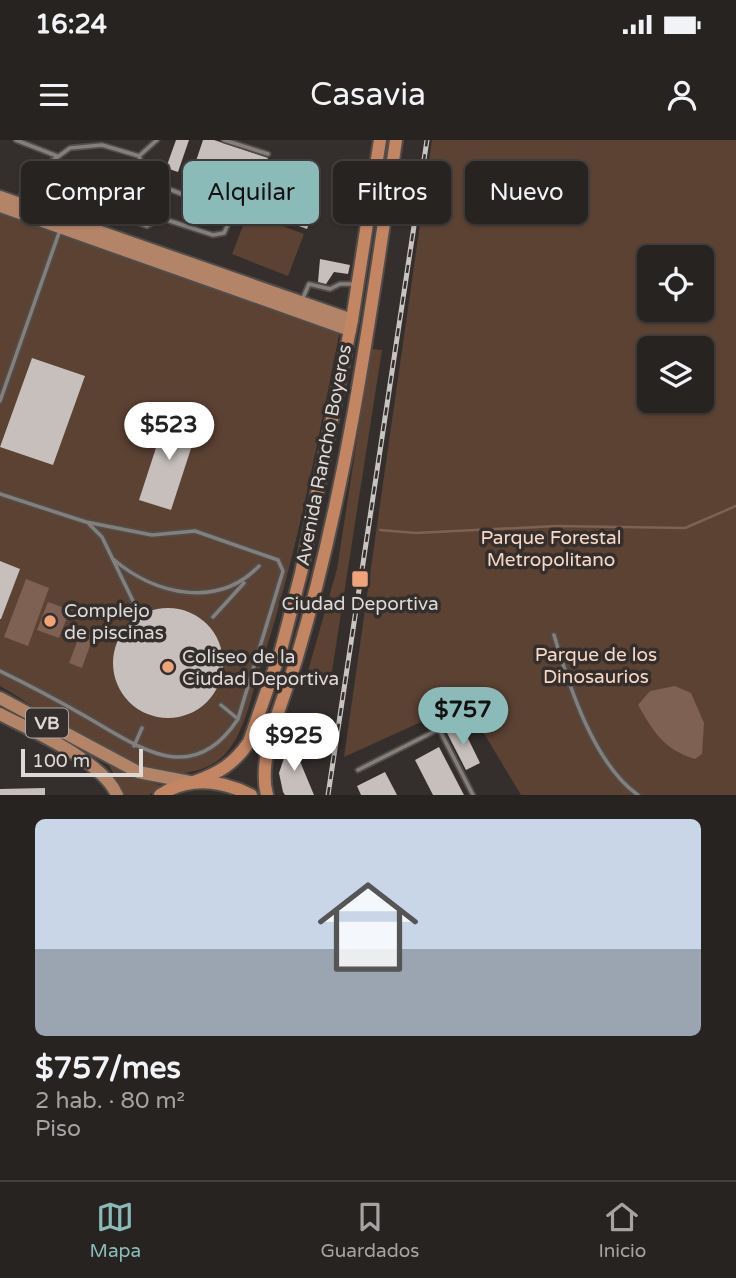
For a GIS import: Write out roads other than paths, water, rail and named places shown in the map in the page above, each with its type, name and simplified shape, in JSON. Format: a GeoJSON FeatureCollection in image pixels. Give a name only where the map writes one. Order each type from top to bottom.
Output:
{"type":"FeatureCollection","features":[{"type":"Feature","properties":{"kind":"highway","name":"Avenida Rancho Boyeros"},"geometry":{"type":"LineString","coordinates":[[194,782],[231,765],[248,742],[281,650],[301,573],[350,328],[380,140]]}},
{"type":"Feature","properties":{"kind":"highway","name":"Avenida Rancho Boyeros"},"geometry":{"type":"LineString","coordinates":[[269,795],[264,773],[324,555],[362,360],[396,140]]}},
{"type":"Feature","properties":{"kind":"highway"},"geometry":{"type":"LineString","coordinates":[[362,360],[364,335],[350,328],[374,287]]}},
{"type":"Feature","properties":{"kind":"highway"},"geometry":{"type":"LineString","coordinates":[[160,795],[194,782],[220,783],[251,795]]}},
{"type":"Feature","properties":{"kind":"main road"},"geometry":{"type":"LineString","coordinates":[[0,197],[301,302],[350,328]]}},
{"type":"Feature","properties":{"kind":"main road"},"geometry":{"type":"LineString","coordinates":[[0,206],[350,328]]}},
{"type":"Feature","properties":{"kind":"main road","name":"VB"},"geometry":{"type":"LineString","coordinates":[[0,698],[138,772],[172,781],[194,782]]}},
{"type":"Feature","properties":{"kind":"main road","name":"VB"},"geometry":{"type":"LineString","coordinates":[[0,714],[90,765],[111,784],[117,795]]}},
{"type":"Feature","properties":{"kind":"lane"},"geometry":{"type":"LineString","coordinates":[[16,140],[57,156]]}},
{"type":"Feature","properties":{"kind":"lane"},"geometry":{"type":"LineString","coordinates":[[85,140],[85,146]]}},
{"type":"Feature","properties":{"kind":"lane"},"geometry":{"type":"LineString","coordinates":[[139,156],[157,140]]}},
{"type":"Feature","properties":{"kind":"lane"},"geometry":{"type":"LineString","coordinates":[[224,140],[268,154]]}},
{"type":"Feature","properties":{"kind":"lane"},"geometry":{"type":"LineString","coordinates":[[51,161],[70,148],[102,145],[139,156]]}},
{"type":"Feature","properties":{"kind":"lane"},"geometry":{"type":"LineString","coordinates":[[139,156],[140,161]]}},
{"type":"Feature","properties":{"kind":"lane"},"geometry":{"type":"LineString","coordinates":[[169,189],[226,211],[229,222],[224,233],[214,235],[169,221]]}},
{"type":"Feature","properties":{"kind":"lane"},"geometry":{"type":"LineString","coordinates":[[18,204],[21,195]]}},
{"type":"Feature","properties":{"kind":"lane"},"geometry":{"type":"LineString","coordinates":[[0,401],[61,228]]}},
{"type":"Feature","properties":{"kind":"lane"},"geometry":{"type":"LineString","coordinates":[[301,302],[309,284],[330,289],[340,284],[357,284]]}},
{"type":"Feature","properties":{"kind":"lane"},"geometry":{"type":"LineString","coordinates":[[0,495],[86,522],[152,535],[195,531],[271,558],[283,565],[282,579],[238,719],[216,745],[195,755],[166,757],[135,746],[50,696],[0,671]]}},
{"type":"Feature","properties":{"kind":"lane"},"geometry":{"type":"LineString","coordinates":[[86,522],[102,537],[134,603]]}},
{"type":"Feature","properties":{"kind":"lane"},"geometry":{"type":"LineString","coordinates":[[113,559],[155,585],[202,593],[220,591],[245,581],[271,558]]}},
{"type":"Feature","properties":{"kind":"lane"},"geometry":{"type":"LineString","coordinates":[[213,618],[259,566]]}},
{"type":"Feature","properties":{"kind":"lane"},"geometry":{"type":"LineString","coordinates":[[555,635],[565,672],[602,756],[614,774],[638,795]]}},
{"type":"Feature","properties":{"kind":"lane"},"geometry":{"type":"LineString","coordinates":[[221,705],[238,719]]}},
{"type":"Feature","properties":{"kind":"lane"},"geometry":{"type":"LineString","coordinates":[[135,746],[142,728]]}},
{"type":"Feature","properties":{"kind":"lane"},"geometry":{"type":"LineString","coordinates":[[358,770],[439,729],[473,795]]}},
{"type":"Feature","properties":{"kind":"waterway"},"geometry":{"type":"LineString","coordinates":[[380,530],[416,533],[557,526],[685,528],[736,506]]}},
{"type":"Feature","properties":{"kind":"railway"},"geometry":{"type":"LineString","coordinates":[[328,795],[427,140]]}},
{"type":"Feature","properties":{"kind":"place","name":"Ciudad Deportiva"},"geometry":{"type":"Point","coordinates":[360,579]}},
{"type":"Feature","properties":{"kind":"place","name":"Complejo de piscinas"},"geometry":{"type":"Point","coordinates":[50,621]}},
{"type":"Feature","properties":{"kind":"place","name":"Coliseo de la Ciudad Deportiva"},"geometry":{"type":"Point","coordinates":[168,667]}},
{"type":"Feature","properties":{"kind":"park label","name":"Parque Forestal Metropolitano"},"geometry":{"type":"Point","coordinates":[551,548]}},
{"type":"Feature","properties":{"kind":"park label","name":"Parque de los Dinosaurios"},"geometry":{"type":"Point","coordinates":[596,665]}}]}
